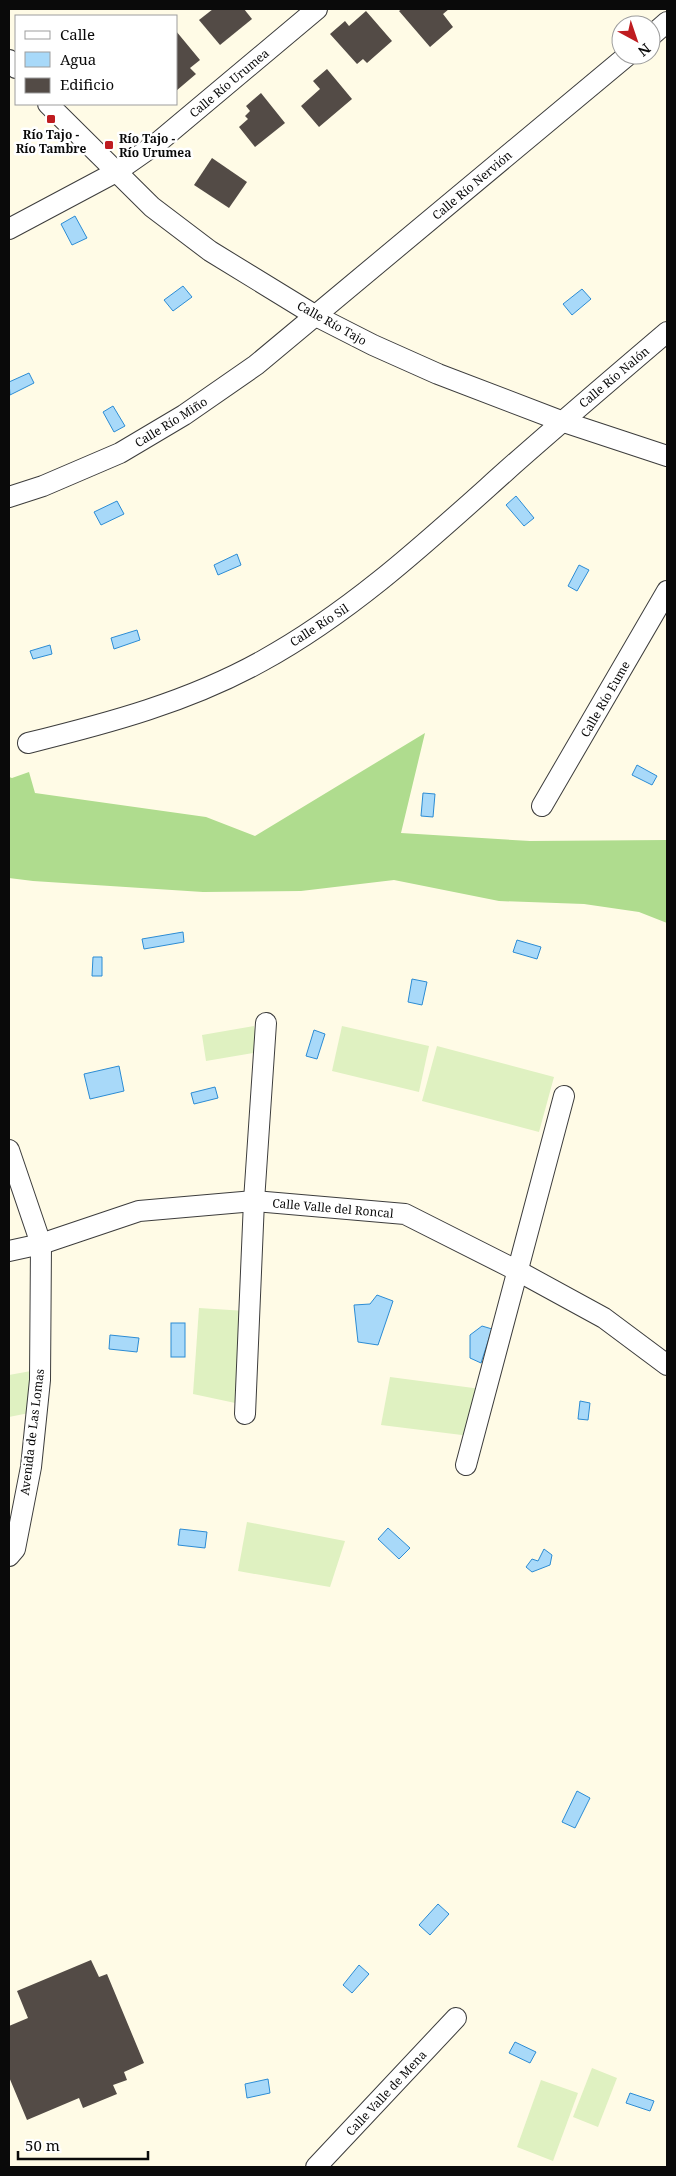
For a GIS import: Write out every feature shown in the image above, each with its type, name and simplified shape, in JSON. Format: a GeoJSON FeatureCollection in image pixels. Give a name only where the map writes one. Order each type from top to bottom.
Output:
{"type":"FeatureCollection","features":[{"type":"Feature","properties":{"kind":"street","name":"Calle Río Urumea"},"geometry":{"type":"LineString","coordinates":[[9,229],[116,172],[156,144],[317,9]]}},
{"type":"Feature","properties":{"kind":"street","name":"Calle Río Nervión"},"geometry":{"type":"LineString","coordinates":[[316,316],[616,65]]}},
{"type":"Feature","properties":{"kind":"street","name":"Calle Río Tajo"},"geometry":{"type":"LineString","coordinates":[[49,105],[152,207],[210,250],[316,316],[373,345],[430,370],[561,421],[667,456]]}},
{"type":"Feature","properties":{"kind":"street","name":"Calle Río Miño"},"geometry":{"type":"LineString","coordinates":[[9,497],[43,486],[120,453],[184,415],[256,365],[316,316]]}},
{"type":"Feature","properties":{"kind":"street","name":"Calle Río Nalón"},"geometry":{"type":"LineString","coordinates":[[561,421],[667,332]]}},
{"type":"Feature","properties":{"kind":"street","name":"Calle Río Sil"},"geometry":{"type":"LineString","coordinates":[[28,743],[116,721],[193,694],[261,662],[355,601],[416,552],[561,421]]}},
{"type":"Feature","properties":{"kind":"street","name":"Calle Río Eume"},"geometry":{"type":"LineString","coordinates":[[542,806],[667,591]]}},
{"type":"Feature","properties":{"kind":"street","name":"Calle Valle del Roncal"},"geometry":{"type":"LineString","coordinates":[[244,1414],[254,1201],[266,1023]]}},
{"type":"Feature","properties":{"kind":"street"},"geometry":{"type":"LineString","coordinates":[[466,1465],[564,1096]]}},
{"type":"Feature","properties":{"kind":"street","name":"Avenida de Las Lomas"},"geometry":{"type":"LineString","coordinates":[[9,1150],[41,1244],[40,1380],[31,1467],[15,1549],[9,1556]]}},
{"type":"Feature","properties":{"kind":"street","name":"Calle Valle del Roncal"},"geometry":{"type":"LineString","coordinates":[[9,1251],[41,1244],[139,1211],[254,1201],[405,1214],[518,1271],[604,1318],[667,1365]]}},
{"type":"Feature","properties":{"kind":"street","name":"Calle Valle de Mena"},"geometry":{"type":"LineString","coordinates":[[316,2167],[456,2018]]}},
{"type":"Feature","properties":{"kind":"green space"},"geometry":{"type":"Polygon","coordinates":[[[425,733],[401,833],[530,841],[667,840],[667,923],[639,912],[584,904],[499,901],[394,880],[301,891],[203,892],[9,878],[9,777],[12,778],[29,772],[35,793],[206,817],[255,836],[425,733]]]}},
{"type":"Feature","properties":{"kind":"green space"},"geometry":{"type":"Polygon","coordinates":[[[254,1026],[259,1052],[206,1061],[202,1035],[254,1026]]]}},
{"type":"Feature","properties":{"kind":"green space"},"geometry":{"type":"Polygon","coordinates":[[[342,1026],[429,1046],[419,1092],[332,1071],[342,1026]]]}},
{"type":"Feature","properties":{"kind":"green space"},"geometry":{"type":"Polygon","coordinates":[[[437,1046],[554,1077],[539,1132],[422,1101],[437,1046]]]}},
{"type":"Feature","properties":{"kind":"green space"},"geometry":{"type":"Polygon","coordinates":[[[199,1308],[246,1311],[240,1404],[193,1394],[199,1308]]]}},
{"type":"Feature","properties":{"kind":"green space"},"geometry":{"type":"Polygon","coordinates":[[[31,1371],[29,1413],[9,1417],[9,1375],[31,1371]]]}},
{"type":"Feature","properties":{"kind":"green space"},"geometry":{"type":"Polygon","coordinates":[[[390,1377],[481,1389],[470,1436],[381,1425],[390,1377]]]}},
{"type":"Feature","properties":{"kind":"green space"},"geometry":{"type":"Polygon","coordinates":[[[247,1522],[345,1541],[330,1587],[238,1571],[247,1522]]]}},
{"type":"Feature","properties":{"kind":"green space"},"geometry":{"type":"Polygon","coordinates":[[[592,2068],[617,2078],[598,2127],[573,2117],[592,2068]]]}},
{"type":"Feature","properties":{"kind":"green space"},"geometry":{"type":"Polygon","coordinates":[[[541,2080],[578,2093],[553,2161],[517,2147],[541,2080]]]}},
{"type":"Feature","properties":{"kind":"water"},"geometry":{"type":"Polygon","coordinates":[[[75,216],[87,238],[72,245],[61,224],[75,216]]]}},
{"type":"Feature","properties":{"kind":"water"},"geometry":{"type":"Polygon","coordinates":[[[183,286],[192,297],[173,311],[164,300],[183,286]]]}},
{"type":"Feature","properties":{"kind":"water"},"geometry":{"type":"Polygon","coordinates":[[[582,289],[591,299],[572,315],[563,304],[582,289]]]}},
{"type":"Feature","properties":{"kind":"water"},"geometry":{"type":"Polygon","coordinates":[[[29,373],[34,383],[10,395],[9,382],[29,373]]]}},
{"type":"Feature","properties":{"kind":"water"},"geometry":{"type":"Polygon","coordinates":[[[113,406],[125,426],[114,432],[103,412],[113,406]]]}},
{"type":"Feature","properties":{"kind":"water"},"geometry":{"type":"Polygon","coordinates":[[[516,496],[534,518],[524,526],[506,505],[516,496]]]}},
{"type":"Feature","properties":{"kind":"water"},"geometry":{"type":"Polygon","coordinates":[[[117,501],[124,514],[101,525],[94,512],[117,501]]]}},
{"type":"Feature","properties":{"kind":"water"},"geometry":{"type":"Polygon","coordinates":[[[237,554],[241,565],[218,575],[214,565],[237,554]]]}},
{"type":"Feature","properties":{"kind":"water"},"geometry":{"type":"Polygon","coordinates":[[[579,565],[589,570],[577,591],[568,586],[579,565]]]}},
{"type":"Feature","properties":{"kind":"water"},"geometry":{"type":"Polygon","coordinates":[[[137,630],[140,640],[114,649],[111,638],[137,630]]]}},
{"type":"Feature","properties":{"kind":"water"},"geometry":{"type":"Polygon","coordinates":[[[50,645],[52,654],[33,659],[30,651],[50,645]]]}},
{"type":"Feature","properties":{"kind":"water"},"geometry":{"type":"Polygon","coordinates":[[[637,765],[657,776],[652,785],[632,775],[637,765]]]}},
{"type":"Feature","properties":{"kind":"water"},"geometry":{"type":"Polygon","coordinates":[[[423,793],[435,794],[433,817],[421,816],[423,793]]]}},
{"type":"Feature","properties":{"kind":"water"},"geometry":{"type":"Polygon","coordinates":[[[183,932],[184,942],[144,949],[142,939],[183,932]]]}},
{"type":"Feature","properties":{"kind":"water"},"geometry":{"type":"Polygon","coordinates":[[[517,940],[541,947],[537,959],[513,952],[517,940]]]}},
{"type":"Feature","properties":{"kind":"water"},"geometry":{"type":"Polygon","coordinates":[[[93,957],[102,957],[102,976],[92,976],[93,957]]]}},
{"type":"Feature","properties":{"kind":"water"},"geometry":{"type":"Polygon","coordinates":[[[412,979],[427,982],[422,1005],[408,1002],[412,979]]]}},
{"type":"Feature","properties":{"kind":"water"},"geometry":{"type":"Polygon","coordinates":[[[314,1030],[325,1034],[317,1059],[306,1056],[314,1030]]]}},
{"type":"Feature","properties":{"kind":"water"},"geometry":{"type":"Polygon","coordinates":[[[119,1066],[124,1091],[90,1099],[84,1074],[119,1066]]]}},
{"type":"Feature","properties":{"kind":"water"},"geometry":{"type":"Polygon","coordinates":[[[215,1087],[218,1098],[194,1104],[191,1093],[215,1087]]]}},
{"type":"Feature","properties":{"kind":"water"},"geometry":{"type":"Polygon","coordinates":[[[377,1295],[393,1301],[378,1345],[358,1342],[354,1305],[370,1304],[377,1295]]]}},
{"type":"Feature","properties":{"kind":"water"},"geometry":{"type":"Polygon","coordinates":[[[171,1323],[185,1323],[185,1357],[171,1357],[171,1323]]]}},
{"type":"Feature","properties":{"kind":"water"},"geometry":{"type":"Polygon","coordinates":[[[482,1326],[492,1329],[481,1363],[470,1358],[470,1335],[482,1326]]]}},
{"type":"Feature","properties":{"kind":"water"},"geometry":{"type":"Polygon","coordinates":[[[110,1335],[139,1338],[137,1352],[109,1349],[110,1335]]]}},
{"type":"Feature","properties":{"kind":"water"},"geometry":{"type":"Polygon","coordinates":[[[580,1401],[590,1403],[588,1420],[578,1419],[580,1401]]]}},
{"type":"Feature","properties":{"kind":"water"},"geometry":{"type":"Polygon","coordinates":[[[388,1528],[410,1548],[399,1559],[378,1539],[388,1528]]]}},
{"type":"Feature","properties":{"kind":"water"},"geometry":{"type":"Polygon","coordinates":[[[180,1529],[207,1532],[205,1548],[178,1545],[180,1529]]]}},
{"type":"Feature","properties":{"kind":"water"},"geometry":{"type":"Polygon","coordinates":[[[544,1549],[552,1555],[550,1565],[532,1572],[526,1567],[532,1559],[538,1561],[544,1549]]]}},
{"type":"Feature","properties":{"kind":"water"},"geometry":{"type":"Polygon","coordinates":[[[577,1791],[590,1798],[575,1828],[562,1822],[577,1791]]]}},
{"type":"Feature","properties":{"kind":"water"},"geometry":{"type":"Polygon","coordinates":[[[438,1904],[449,1914],[430,1935],[419,1925],[438,1904]]]}},
{"type":"Feature","properties":{"kind":"water"},"geometry":{"type":"Polygon","coordinates":[[[359,1965],[369,1974],[352,1993],[343,1985],[359,1965]]]}},
{"type":"Feature","properties":{"kind":"water"},"geometry":{"type":"Polygon","coordinates":[[[515,2042],[536,2052],[530,2063],[509,2053],[515,2042]]]}},
{"type":"Feature","properties":{"kind":"water"},"geometry":{"type":"Polygon","coordinates":[[[268,2079],[270,2093],[247,2098],[245,2084],[268,2079]]]}},
{"type":"Feature","properties":{"kind":"water"},"geometry":{"type":"Polygon","coordinates":[[[630,2093],[654,2101],[650,2111],[626,2103],[630,2093]]]}},
{"type":"Feature","properties":{"kind":"building"},"geometry":{"type":"Polygon","coordinates":[[[213,9],[244,9],[252,19],[220,45],[199,20],[213,9]]]}},
{"type":"Feature","properties":{"kind":"building"},"geometry":{"type":"Polygon","coordinates":[[[402,9],[449,9],[443,14],[453,27],[430,47],[399,11],[402,9]]]}},
{"type":"Feature","properties":{"kind":"building"},"geometry":{"type":"Polygon","coordinates":[[[366,11],[392,41],[367,63],[363,59],[357,64],[330,34],[345,21],[349,26],[366,11]]]}},
{"type":"Feature","properties":{"kind":"building"},"geometry":{"type":"Polygon","coordinates":[[[178,33],[200,60],[190,68],[196,74],[178,89],[178,33]]]}},
{"type":"Feature","properties":{"kind":"building"},"geometry":{"type":"Polygon","coordinates":[[[327,69],[352,99],[319,127],[301,106],[320,89],[313,81],[327,69]]]}},
{"type":"Feature","properties":{"kind":"building"},"geometry":{"type":"Polygon","coordinates":[[[261,93],[285,123],[255,147],[239,127],[248,119],[245,116],[250,111],[246,106],[261,93]]]}},
{"type":"Feature","properties":{"kind":"building"},"geometry":{"type":"Polygon","coordinates":[[[212,158],[247,182],[229,208],[194,185],[212,158]]]}},
{"type":"Feature","properties":{"kind":"building"},"geometry":{"type":"Polygon","coordinates":[[[91,1960],[99,1977],[107,1974],[144,2063],[124,2072],[127,2080],[113,2085],[117,2094],[83,2108],[79,2098],[27,2120],[9,2077],[9,2026],[28,2018],[17,1991],[91,1960]]]}},
{"type":"Feature","properties":{"kind":"place","name":"Río Tajo - Río Tambre"},"geometry":{"type":"Point","coordinates":[51,119]}},
{"type":"Feature","properties":{"kind":"place","name":"Río Tajo - Río Urumea"},"geometry":{"type":"Point","coordinates":[109,145]}}]}
